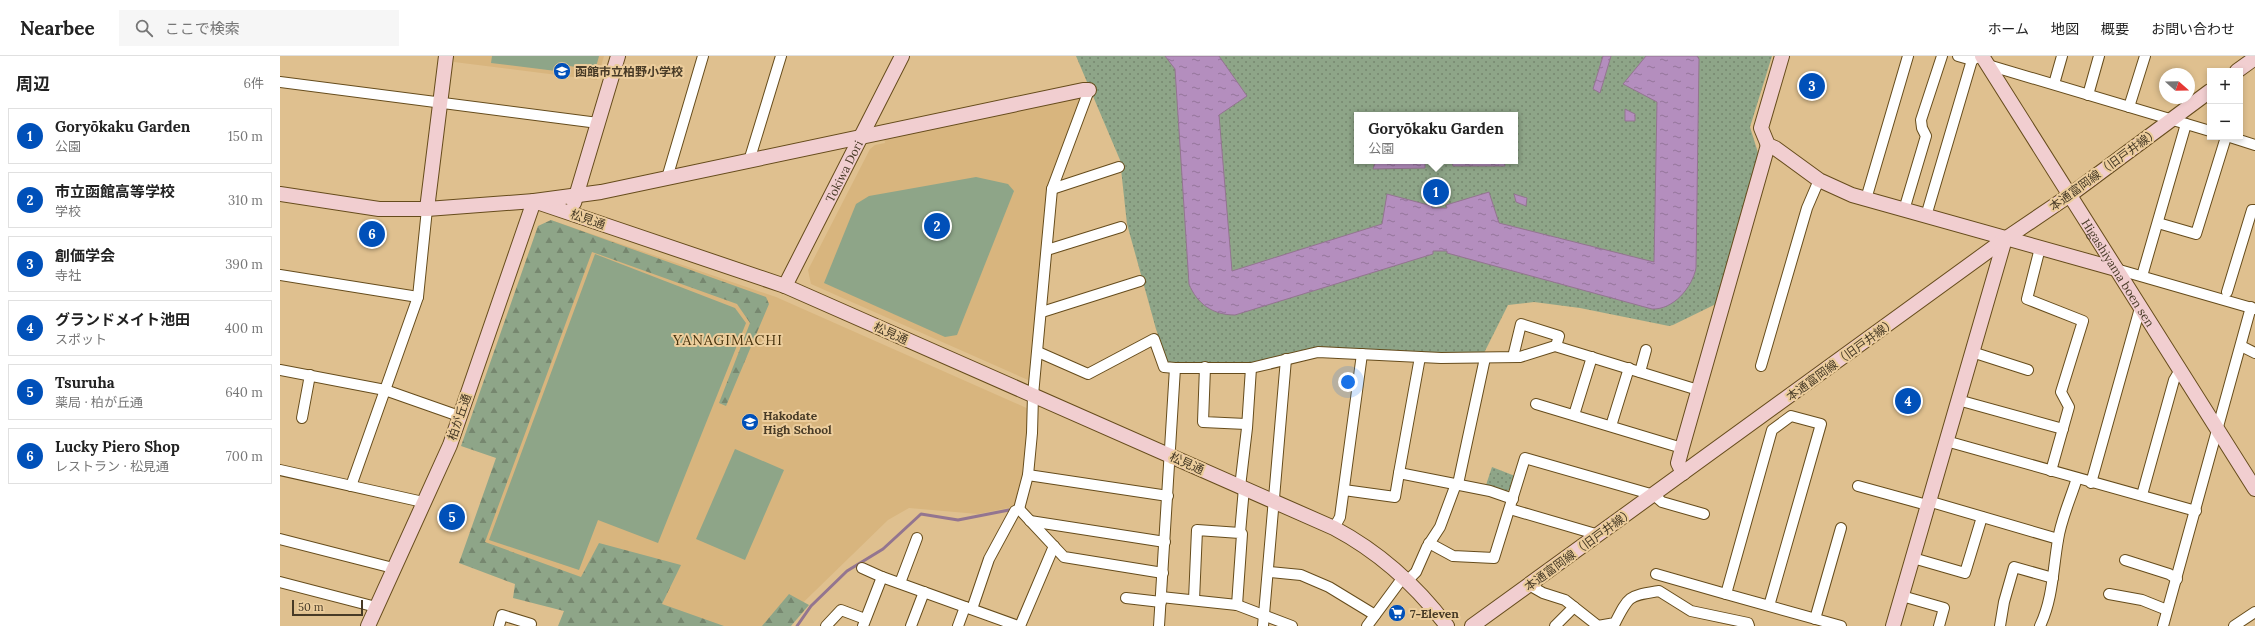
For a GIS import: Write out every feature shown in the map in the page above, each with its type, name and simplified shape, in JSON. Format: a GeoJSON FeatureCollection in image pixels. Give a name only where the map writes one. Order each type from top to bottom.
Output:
{"type":"FeatureCollection","features":[{"type":"Feature","properties":{"kind":"street"},"geometry":{"type":"LineString","coordinates":[[351,486],[418,297],[426,209],[446,56]]}},
{"type":"Feature","properties":{"kind":"street"},"geometry":{"type":"LineString","coordinates":[[571,213],[618,56]]}},
{"type":"Feature","properties":{"kind":"street"},"geometry":{"type":"LineString","coordinates":[[667,178],[703,56]]}},
{"type":"Feature","properties":{"kind":"street"},"geometry":{"type":"LineString","coordinates":[[749,161],[780,56]]}},
{"type":"Feature","properties":{"kind":"street","name":"Tokiwa Dori"},"geometry":{"type":"LineString","coordinates":[[785,286],[902,56]]}},
{"type":"Feature","properties":{"kind":"street"},"geometry":{"type":"LineString","coordinates":[[1683,473],[1678,464],[1682,448],[1766,159],[1768,146],[1761,128],[1782,56]]}},
{"type":"Feature","properties":{"kind":"street"},"geometry":{"type":"LineString","coordinates":[[1866,200],[1908,56]]}},
{"type":"Feature","properties":{"kind":"street"},"geometry":{"type":"LineString","coordinates":[[1904,210],[1926,136],[1922,128],[1921,120],[1942,56]]}},
{"type":"Feature","properties":{"kind":"street"},"geometry":{"type":"LineString","coordinates":[[1958,56],[1981,59],[2088,95],[2207,130]]}},
{"type":"Feature","properties":{"kind":"street"},"geometry":{"type":"LineString","coordinates":[[2054,84],[2062,56]]}},
{"type":"Feature","properties":{"kind":"street"},"geometry":{"type":"LineString","coordinates":[[2088,95],[2099,56]]}},
{"type":"Feature","properties":{"kind":"street"},"geometry":{"type":"LineString","coordinates":[[2129,107],[2145,56]]}},
{"type":"Feature","properties":{"kind":"street"},"geometry":{"type":"LineString","coordinates":[[2241,68],[2255,58]]}},
{"type":"Feature","properties":{"kind":"street"},"geometry":{"type":"LineString","coordinates":[[1926,216],[1981,59]]}},
{"type":"Feature","properties":{"kind":"street","name":"Higashiyama boen sen"},"geometry":{"type":"LineString","coordinates":[[1981,59],[2070,195],[2255,489]]}},
{"type":"Feature","properties":{"kind":"street"},"geometry":{"type":"LineString","coordinates":[[280,82],[598,123]]}},
{"type":"Feature","properties":{"kind":"street"},"geometry":{"type":"LineString","coordinates":[[534,201],[577,195],[667,178],[1083,90],[1089,90],[1052,189],[1042,312],[1033,395],[1032,432],[1028,475],[1019,509],[1015,511],[989,560],[968,608],[958,626]]}},
{"type":"Feature","properties":{"kind":"street","name":"本通富岡線（旧戸井線）"},"geometry":{"type":"LineString","coordinates":[[1472,626],[2004,239],[2070,195],[2207,93]]}},
{"type":"Feature","properties":{"kind":"street"},"geometry":{"type":"LineString","coordinates":[[2142,276],[2186,124]]}},
{"type":"Feature","properties":{"kind":"street"},"geometry":{"type":"LineString","coordinates":[[2158,223],[2196,234],[2225,140]]}},
{"type":"Feature","properties":{"kind":"street"},"geometry":{"type":"LineString","coordinates":[[2239,140],[2255,145]]}},
{"type":"Feature","properties":{"kind":"street"},"geometry":{"type":"LineString","coordinates":[[1768,146],[1775,148],[1819,180],[1866,200],[2253,308],[2216,429],[2196,511],[2163,626]]}},
{"type":"Feature","properties":{"kind":"street"},"geometry":{"type":"LineString","coordinates":[[1052,189],[1119,167]]}},
{"type":"Feature","properties":{"kind":"street"},"geometry":{"type":"LineString","coordinates":[[1761,366],[1807,208],[1819,180]]}},
{"type":"Feature","properties":{"kind":"street","name":"松見通"},"geometry":{"type":"LineString","coordinates":[[280,194],[379,209],[426,209],[534,201],[785,286],[1334,528],[1361,542],[1406,578],[1429,602],[1447,626]]}},
{"type":"Feature","properties":{"kind":"street","name":"柏が丘通"},"geometry":{"type":"LineString","coordinates":[[368,626],[450,445],[534,201]]}},
{"type":"Feature","properties":{"kind":"street"},"geometry":{"type":"LineString","coordinates":[[2227,292],[2252,210],[2255,210]]}},
{"type":"Feature","properties":{"kind":"street"},"geometry":{"type":"LineString","coordinates":[[1047,250],[1121,227]]}},
{"type":"Feature","properties":{"kind":"street"},"geometry":{"type":"LineString","coordinates":[[1893,626],[2004,239]]}},
{"type":"Feature","properties":{"kind":"street"},"geometry":{"type":"LineString","coordinates":[[2040,248],[2027,299],[2083,321],[2061,392],[2069,407],[2051,471]]}},
{"type":"Feature","properties":{"kind":"street"},"geometry":{"type":"LineString","coordinates":[[280,275],[418,297]]}},
{"type":"Feature","properties":{"kind":"street"},"geometry":{"type":"LineString","coordinates":[[1042,312],[1140,281]]}},
{"type":"Feature","properties":{"kind":"street"},"geometry":{"type":"LineString","coordinates":[[2091,483],[2140,308]]}},
{"type":"Feature","properties":{"kind":"street"},"geometry":{"type":"LineString","coordinates":[[1512,357],[1521,324],[1558,336],[1556,346]]}},
{"type":"Feature","properties":{"kind":"street"},"geometry":{"type":"LineString","coordinates":[[1038,352],[1088,374],[1154,339],[1164,367],[1175,368],[1250,368],[1318,352],[1420,357],[1512,357],[1530,355],[1556,346],[1698,390]]}},
{"type":"Feature","properties":{"kind":"street"},"geometry":{"type":"LineString","coordinates":[[2241,346],[2255,353]]}},
{"type":"Feature","properties":{"kind":"street"},"geometry":{"type":"LineString","coordinates":[[1640,372],[1646,350]]}},
{"type":"Feature","properties":{"kind":"street"},"geometry":{"type":"LineString","coordinates":[[1972,352],[2028,370]]}},
{"type":"Feature","properties":{"kind":"street"},"geometry":{"type":"LineString","coordinates":[[1334,528],[1340,516],[1362,354]]}},
{"type":"Feature","properties":{"kind":"street"},"geometry":{"type":"LineString","coordinates":[[1344,490],[1395,497],[1420,357]]}},
{"type":"Feature","properties":{"kind":"street"},"geometry":{"type":"LineString","coordinates":[[1574,415],[1592,357]]}},
{"type":"Feature","properties":{"kind":"street"},"geometry":{"type":"LineString","coordinates":[[1367,626],[1406,578],[1416,572],[1429,543],[1440,527],[1457,484],[1485,358]]}},
{"type":"Feature","properties":{"kind":"street"},"geometry":{"type":"LineString","coordinates":[[1263,626],[1269,572],[1286,359]]}},
{"type":"Feature","properties":{"kind":"street"},"geometry":{"type":"LineString","coordinates":[[1205,367],[1202,422],[1246,424]]}},
{"type":"Feature","properties":{"kind":"street"},"geometry":{"type":"LineString","coordinates":[[1158,626],[1163,573],[1175,368]]}},
{"type":"Feature","properties":{"kind":"street"},"geometry":{"type":"LineString","coordinates":[[1237,605],[1242,534],[1240,533],[1242,488],[1250,368]]}},
{"type":"Feature","properties":{"kind":"street"},"geometry":{"type":"LineString","coordinates":[[1612,426],[1629,368]]}},
{"type":"Feature","properties":{"kind":"street"},"geometry":{"type":"LineString","coordinates":[[280,370],[385,390],[459,416]]}},
{"type":"Feature","properties":{"kind":"street"},"geometry":{"type":"LineString","coordinates":[[2142,495],[2174,380],[2180,370]]}},
{"type":"Feature","properties":{"kind":"street"},"geometry":{"type":"LineString","coordinates":[[302,418],[310,375]]}},
{"type":"Feature","properties":{"kind":"street"},"geometry":{"type":"LineString","coordinates":[[1958,400],[2063,429]]}},
{"type":"Feature","properties":{"kind":"street"},"geometry":{"type":"LineString","coordinates":[[1536,404],[1682,448]]}},
{"type":"Feature","properties":{"kind":"street"},"geometry":{"type":"LineString","coordinates":[[1773,408],[1782,422]]}},
{"type":"Feature","properties":{"kind":"street"},"geometry":{"type":"LineString","coordinates":[[1726,594],[1772,430],[1791,416],[1821,424],[1769,606]]}},
{"type":"Feature","properties":{"kind":"street"},"geometry":{"type":"LineString","coordinates":[[1946,441],[2091,483],[2102,486],[2107,485],[2196,511]]}},
{"type":"Feature","properties":{"kind":"street"},"geometry":{"type":"LineString","coordinates":[[1429,543],[1453,556],[1494,558],[1525,458],[1654,495],[1662,502],[1704,514]]}},
{"type":"Feature","properties":{"kind":"street"},"geometry":{"type":"LineString","coordinates":[[280,470],[423,502]]}},
{"type":"Feature","properties":{"kind":"street"},"geometry":{"type":"LineString","coordinates":[[1399,473],[1457,484],[1513,499]]}},
{"type":"Feature","properties":{"kind":"street"},"geometry":{"type":"LineString","coordinates":[[1028,475],[1168,496]]}},
{"type":"Feature","properties":{"kind":"street"},"geometry":{"type":"LineString","coordinates":[[2040,626],[2045,616],[2053,578],[2058,539],[2078,478]]}},
{"type":"Feature","properties":{"kind":"street"},"geometry":{"type":"LineString","coordinates":[[1858,486],[1982,517],[2058,539]]}},
{"type":"Feature","properties":{"kind":"street"},"geometry":{"type":"LineString","coordinates":[[1019,509],[1064,557],[1163,573]]}},
{"type":"Feature","properties":{"kind":"street"},"geometry":{"type":"LineString","coordinates":[[1510,509],[1599,535]]}},
{"type":"Feature","properties":{"kind":"street"},"geometry":{"type":"LineString","coordinates":[[1913,558],[1965,573],[1982,517]]}},
{"type":"Feature","properties":{"kind":"street"},"geometry":{"type":"LineString","coordinates":[[1030,521],[1165,542]]}},
{"type":"Feature","properties":{"kind":"street"},"geometry":{"type":"LineString","coordinates":[[1815,619],[1842,528]]}},
{"type":"Feature","properties":{"kind":"street"},"geometry":{"type":"LineString","coordinates":[[1194,600],[1197,530],[1240,533]]}},
{"type":"Feature","properties":{"kind":"street"},"geometry":{"type":"LineString","coordinates":[[900,583],[917,538]]}},
{"type":"Feature","properties":{"kind":"street"},"geometry":{"type":"LineString","coordinates":[[280,539],[393,568]]}},
{"type":"Feature","properties":{"kind":"street"},"geometry":{"type":"LineString","coordinates":[[862,568],[882,577],[1019,626],[1054,546]]}},
{"type":"Feature","properties":{"kind":"street"},"geometry":{"type":"LineString","coordinates":[[2125,560],[2169,574],[2177,579]]}},
{"type":"Feature","properties":{"kind":"street"},"geometry":{"type":"LineString","coordinates":[[2000,626],[2004,602],[2014,567],[2053,578]]}},
{"type":"Feature","properties":{"kind":"street"},"geometry":{"type":"LineString","coordinates":[[1269,572],[1301,575],[1334,590],[1375,615]]}},
{"type":"Feature","properties":{"kind":"street"},"geometry":{"type":"LineString","coordinates":[[1656,574],[1840,626]]}},
{"type":"Feature","properties":{"kind":"street"},"geometry":{"type":"LineString","coordinates":[[826,626],[841,610],[864,623],[882,577]]}},
{"type":"Feature","properties":{"kind":"street"},"geometry":{"type":"LineString","coordinates":[[281,585],[376,606]]}},
{"type":"Feature","properties":{"kind":"street"},"geometry":{"type":"LineString","coordinates":[[1529,585],[1543,593],[1565,600],[1598,626],[1617,624],[1623,606],[1633,596],[1659,591],[1691,611],[1748,623],[1749,626]]}},
{"type":"Feature","properties":{"kind":"street"},"geometry":{"type":"LineString","coordinates":[[911,626],[924,592]]}},
{"type":"Feature","properties":{"kind":"street"},"geometry":{"type":"LineString","coordinates":[[2109,594],[2142,600],[2167,610]]}},
{"type":"Feature","properties":{"kind":"street"},"geometry":{"type":"LineString","coordinates":[[1902,596],[1944,608],[1939,626]]}},
{"type":"Feature","properties":{"kind":"street"},"geometry":{"type":"LineString","coordinates":[[1126,598],[1194,600],[1237,605],[1292,626]]}},
{"type":"Feature","properties":{"kind":"street"},"geometry":{"type":"LineString","coordinates":[[1555,626],[1574,607]]}},
{"type":"Feature","properties":{"kind":"street"},"geometry":{"type":"LineString","coordinates":[[2234,626],[2255,612]]}},
{"type":"Feature","properties":{"kind":"street"},"geometry":{"type":"LineString","coordinates":[[499,626],[502,615],[531,624],[530,626]]}},
{"type":"Feature","properties":{"kind":"shaded area","name":"函館市立柏野小学校"},"geometry":{"type":"Polygon","coordinates":[[[454,56],[604,56],[597,80],[454,62],[454,56]]]}},
{"type":"Feature","properties":{"kind":"shaded area"},"geometry":{"type":"Polygon","coordinates":[[[1082,96],[1048,183],[1032,377],[1028,380],[811,284],[808,270],[870,149],[875,145],[885,143],[884,138],[1082,96]]]}},
{"type":"Feature","properties":{"kind":"shaded area","name":"Hakodate High School"},"geometry":{"type":"Polygon","coordinates":[[[551,220],[776,297],[1031,410],[1024,475],[1018,498],[1013,507],[978,514],[909,508],[888,520],[779,626],[691,626],[471,546],[500,458],[551,220]]]}},
{"type":"Feature","properties":{"kind":"green space"},"geometry":{"type":"Polygon","coordinates":[[[492,56],[599,56],[595,71],[565,65],[564,72],[491,63],[492,56]]]}},
{"type":"Feature","properties":{"kind":"green space"},"geometry":{"type":"Polygon","coordinates":[[[1076,56],[1772,56],[1750,127],[1759,156],[1716,304],[1673,325],[1669,326],[1580,308],[1534,302],[1508,305],[1484,353],[1472,355],[1317,347],[1246,364],[1167,362],[1156,329],[1127,224],[1120,160],[1076,56]]]}},
{"type":"Feature","properties":{"kind":"green space"},"geometry":{"type":"Polygon","coordinates":[[[976,177],[1008,184],[1014,191],[957,335],[945,337],[824,283],[856,204],[869,196],[976,177]]]}},
{"type":"Feature","properties":{"kind":"green space"},"geometry":{"type":"Polygon","coordinates":[[[551,220],[766,297],[769,304],[726,406],[719,403],[750,323],[737,304],[592,252],[485,542],[581,577],[599,543],[681,565],[662,604],[724,626],[558,626],[564,611],[513,598],[515,584],[459,563],[496,458],[461,446],[538,226],[551,220]]]}},
{"type":"Feature","properties":{"kind":"green space"},"geometry":{"type":"Polygon","coordinates":[[[595,254],[735,308],[746,323],[658,543],[598,520],[579,570],[489,540],[595,254]]]}},
{"type":"Feature","properties":{"kind":"green space"},"geometry":{"type":"Polygon","coordinates":[[[735,449],[784,470],[745,560],[696,539],[735,449]]]}},
{"type":"Feature","properties":{"kind":"green space"},"geometry":{"type":"Polygon","coordinates":[[[1492,467],[1515,476],[1512,488],[1507,491],[1486,485],[1492,467]]]}},
{"type":"Feature","properties":{"kind":"green space"},"geometry":{"type":"Polygon","coordinates":[[[789,594],[809,605],[791,626],[762,626],[789,594]]]}},
{"type":"Feature","properties":{"kind":"water"},"geometry":{"type":"Polygon","coordinates":[[[1165,56],[1219,56],[1247,96],[1219,115],[1232,271],[1382,224],[1387,194],[1432,206],[1432,208],[1447,208],[1446,205],[1489,192],[1499,223],[1654,262],[1657,102],[1623,84],[1646,56],[1697,56],[1699,59],[1696,268],[1694,276],[1686,290],[1674,302],[1667,306],[1652,309],[1447,253],[1447,251],[1433,251],[1433,254],[1235,315],[1220,313],[1201,303],[1192,291],[1189,284],[1175,69],[1165,56]]]}},
{"type":"Feature","properties":{"kind":"water"},"geometry":{"type":"Polygon","coordinates":[[[1603,56],[1611,56],[1600,93],[1593,89],[1603,56]]]}},
{"type":"Feature","properties":{"kind":"water"},"geometry":{"type":"Polygon","coordinates":[[[1625,109],[1635,114],[1635,121],[1625,121],[1625,109]]]}},
{"type":"Feature","properties":{"kind":"water"},"geometry":{"type":"Polygon","coordinates":[[[1375,164],[1425,164],[1425,168],[1373,169],[1375,164]]]}},
{"type":"Feature","properties":{"kind":"water"},"geometry":{"type":"Polygon","coordinates":[[[1453,164],[1505,164],[1505,166],[1453,166],[1453,164]]]}},
{"type":"Feature","properties":{"kind":"water"},"geometry":{"type":"Polygon","coordinates":[[[1514,194],[1527,198],[1526,206],[1516,202],[1514,194]]]}},
{"type":"Feature","properties":{"kind":"waterway"},"geometry":{"type":"LineString","coordinates":[[797,626],[811,606],[847,571],[883,549],[921,514],[958,520],[1009,510]]}},
{"type":"Feature","properties":{"kind":"place","name":"函館市立柏野小学校"},"geometry":{"type":"Point","coordinates":[562,71]}},
{"type":"Feature","properties":{"kind":"place","name":"創価学会"},"geometry":{"type":"Point","coordinates":[1812,86]}},
{"type":"Feature","properties":{"kind":"place","name":"Goryōkaku Garden"},"geometry":{"type":"Point","coordinates":[1436,192]}},
{"type":"Feature","properties":{"kind":"place","name":"市立函館高等学校"},"geometry":{"type":"Point","coordinates":[937,226]}},
{"type":"Feature","properties":{"kind":"place","name":"Lucky Piero Shop"},"geometry":{"type":"Point","coordinates":[372,234]}},
{"type":"Feature","properties":{"kind":"place","name":"グランドメイト池田"},"geometry":{"type":"Point","coordinates":[1908,401]}},
{"type":"Feature","properties":{"kind":"place","name":"Hakodate High School"},"geometry":{"type":"Point","coordinates":[750,422]}},
{"type":"Feature","properties":{"kind":"place","name":"Tsuruha"},"geometry":{"type":"Point","coordinates":[452,517]}},
{"type":"Feature","properties":{"kind":"place","name":"7-Eleven"},"geometry":{"type":"Point","coordinates":[1397,613]}},
{"type":"Feature","properties":{"kind":"district","name":"YANAGIMACHI"},"geometry":{"type":"Point","coordinates":[728,340]}}]}
